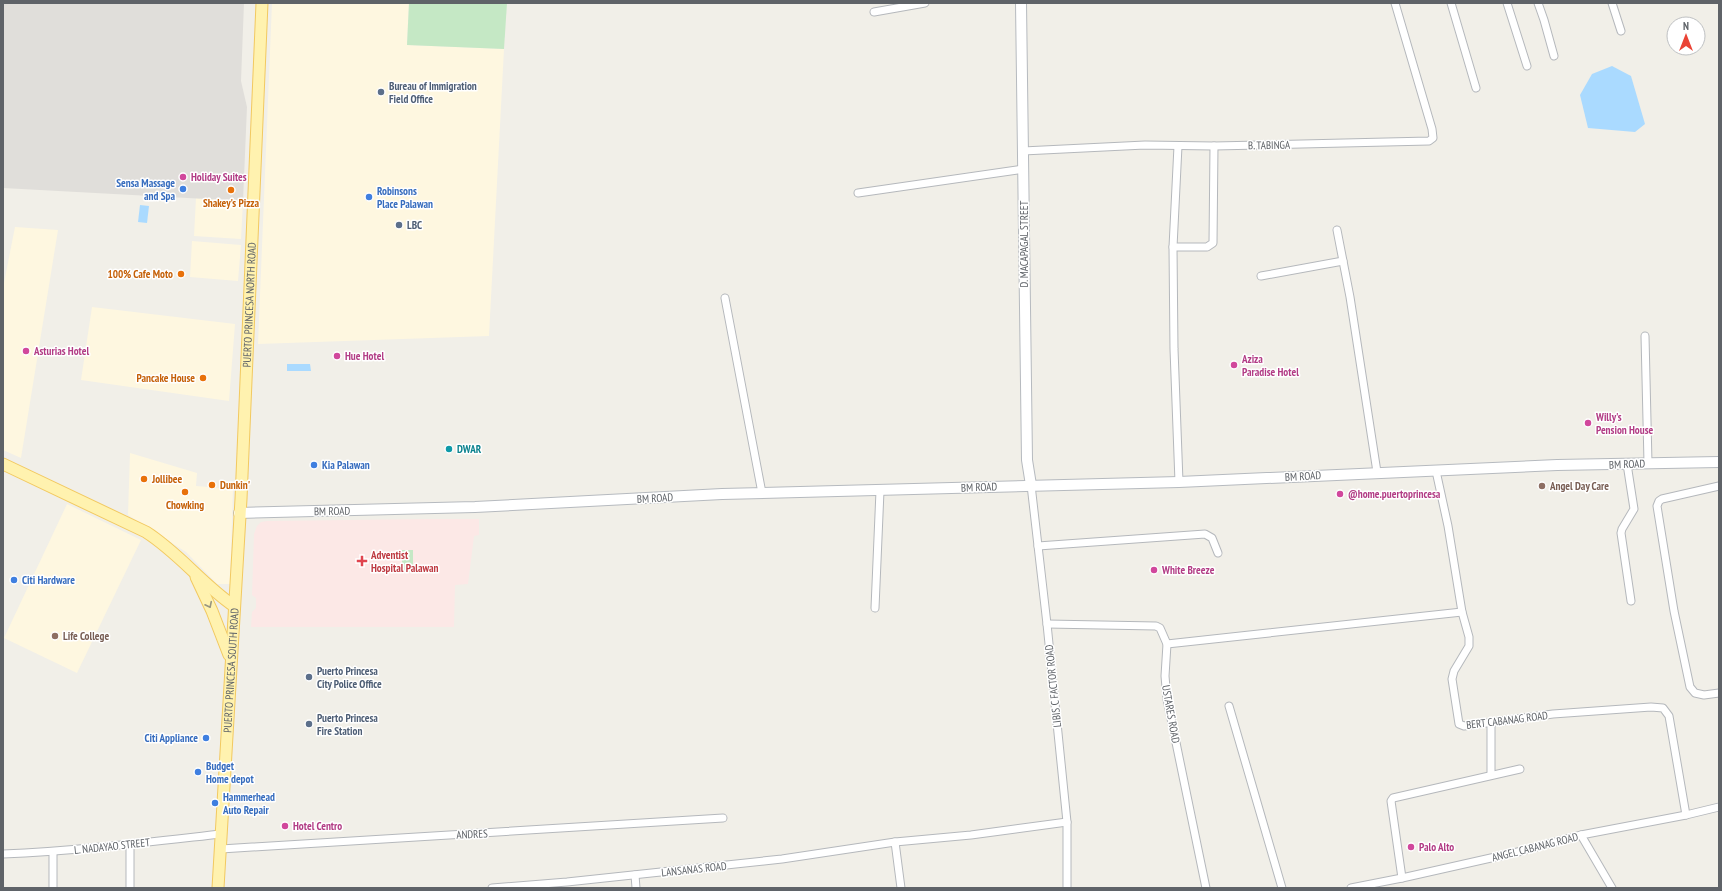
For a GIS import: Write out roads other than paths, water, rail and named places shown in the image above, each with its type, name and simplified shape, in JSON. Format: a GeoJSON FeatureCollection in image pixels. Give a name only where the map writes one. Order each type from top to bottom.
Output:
{"type":"FeatureCollection","features":[{"type":"Feature","properties":{"kind":"main road","name":"PUERTO PRINCESA NORTH ROAD"},"geometry":{"type":"LineString","coordinates":[[234,606],[262,3]]}},
{"type":"Feature","properties":{"kind":"main road","name":"PUERTO PRINCESA SOUTH ROAD"},"geometry":{"type":"LineString","coordinates":[[3,464],[146,532],[161,542],[218,596],[234,606],[218,888]]}},
{"type":"Feature","properties":{"kind":"main road"},"geometry":{"type":"LineString","coordinates":[[192,570],[212,611],[230,660]]}},
{"type":"Feature","properties":{"kind":"street"},"geometry":{"type":"LineString","coordinates":[[874,12],[925,3]]}},
{"type":"Feature","properties":{"kind":"street","name":"D. MACAPAGAL STREET"},"geometry":{"type":"LineString","coordinates":[[1021,3],[1027,460],[1031,485]]}},
{"type":"Feature","properties":{"kind":"street","name":"B. TABINGA"},"geometry":{"type":"LineString","coordinates":[[1023,151],[1145,145],[1214,146],[1431,140],[1433,136],[1432,129],[1395,3]]}},
{"type":"Feature","properties":{"kind":"street"},"geometry":{"type":"LineString","coordinates":[[1451,3],[1476,88]]}},
{"type":"Feature","properties":{"kind":"street"},"geometry":{"type":"LineString","coordinates":[[1507,3],[1527,66]]}},
{"type":"Feature","properties":{"kind":"street"},"geometry":{"type":"LineString","coordinates":[[1538,3],[1554,56]]}},
{"type":"Feature","properties":{"kind":"street"},"geometry":{"type":"LineString","coordinates":[[1612,3],[1621,31]]}},
{"type":"Feature","properties":{"kind":"street"},"geometry":{"type":"LineString","coordinates":[[1178,146],[1173,247],[1174,349],[1179,482]]}},
{"type":"Feature","properties":{"kind":"street"},"geometry":{"type":"LineString","coordinates":[[1173,247],[1208,247],[1213,243],[1214,146]]}},
{"type":"Feature","properties":{"kind":"street"},"geometry":{"type":"LineString","coordinates":[[858,193],[1024,169]]}},
{"type":"Feature","properties":{"kind":"street"},"geometry":{"type":"LineString","coordinates":[[1337,230],[1377,472]]}},
{"type":"Feature","properties":{"kind":"street"},"geometry":{"type":"LineString","coordinates":[[1261,276],[1343,261]]}},
{"type":"Feature","properties":{"kind":"street"},"geometry":{"type":"LineString","coordinates":[[725,298],[762,493]]}},
{"type":"Feature","properties":{"kind":"street"},"geometry":{"type":"LineString","coordinates":[[1645,336],[1648,463]]}},
{"type":"Feature","properties":{"kind":"street","name":"BM ROAD"},"geometry":{"type":"LineString","coordinates":[[239,513],[475,507],[722,494],[1179,482],[1377,472],[1719,462]]}},
{"type":"Feature","properties":{"kind":"street"},"geometry":{"type":"LineString","coordinates":[[1627,464],[1634,510],[1622,529],[1621,534],[1631,601]]}},
{"type":"Feature","properties":{"kind":"street","name":"BERT CABANAG ROAD"},"geometry":{"type":"LineString","coordinates":[[1436,471],[1448,526],[1462,612],[1470,643],[1468,650],[1454,671],[1452,679],[1458,722],[1464,726],[1553,714],[1651,707],[1663,708],[1669,716],[1686,815]]}},
{"type":"Feature","properties":{"kind":"street","name":"LIBIS C FACTOR ROAD"},"geometry":{"type":"LineString","coordinates":[[1031,485],[1067,822],[1067,888]]}},
{"type":"Feature","properties":{"kind":"street"},"geometry":{"type":"LineString","coordinates":[[1719,486],[1662,499],[1659,501],[1657,506],[1674,611],[1690,687],[1695,693],[1704,695],[1719,693]]}},
{"type":"Feature","properties":{"kind":"street"},"geometry":{"type":"LineString","coordinates":[[875,608],[880,491]]}},
{"type":"Feature","properties":{"kind":"street"},"geometry":{"type":"LineString","coordinates":[[1038,546],[1205,534],[1212,538],[1218,553]]}},
{"type":"Feature","properties":{"kind":"street"},"geometry":{"type":"LineString","coordinates":[[1166,644],[1462,612]]}},
{"type":"Feature","properties":{"kind":"street","name":"USTARES ROAD"},"geometry":{"type":"LineString","coordinates":[[1047,624],[1156,626],[1162,632],[1166,644],[1165,676],[1167,699],[1206,888]]}},
{"type":"Feature","properties":{"kind":"street"},"geometry":{"type":"LineString","coordinates":[[1230,706],[1282,888]]}},
{"type":"Feature","properties":{"kind":"street"},"geometry":{"type":"LineString","coordinates":[[1491,722],[1491,775]]}},
{"type":"Feature","properties":{"kind":"street"},"geometry":{"type":"LineString","coordinates":[[1402,878],[1391,801],[1394,798],[1520,769]]}},
{"type":"Feature","properties":{"kind":"street","name":"ANGEL CABANAG ROAD"},"geometry":{"type":"LineString","coordinates":[[1351,888],[1383,885],[1402,878],[1522,851],[1581,835],[1686,815],[1719,807]]}},
{"type":"Feature","properties":{"kind":"street","name":"ANDRES"},"geometry":{"type":"LineString","coordinates":[[221,849],[723,818]]}},
{"type":"Feature","properties":{"kind":"street","name":"LANSANAS ROAD"},"geometry":{"type":"LineString","coordinates":[[492,888],[782,860],[895,842],[971,835],[1067,822]]}},
{"type":"Feature","properties":{"kind":"street","name":"L. NADAYAO STREET"},"geometry":{"type":"LineString","coordinates":[[3,854],[53,852],[130,845],[221,834]]}},
{"type":"Feature","properties":{"kind":"street"},"geometry":{"type":"LineString","coordinates":[[1581,835],[1612,888]]}},
{"type":"Feature","properties":{"kind":"street"},"geometry":{"type":"LineString","coordinates":[[895,842],[901,888]]}},
{"type":"Feature","properties":{"kind":"street"},"geometry":{"type":"LineString","coordinates":[[130,845],[130,888]]}},
{"type":"Feature","properties":{"kind":"street"},"geometry":{"type":"LineString","coordinates":[[53,852],[54,888]]}},
{"type":"Feature","properties":{"kind":"street"},"geometry":{"type":"LineString","coordinates":[[635,875],[636,888]]}},
{"type":"Feature","properties":{"kind":"water"},"geometry":{"type":"Polygon","coordinates":[[[1612,66],[1631,76],[1645,124],[1635,132],[1588,128],[1580,95],[1592,74],[1612,66]]]}},
{"type":"Feature","properties":{"kind":"water"},"geometry":{"type":"Polygon","coordinates":[[[140,205],[149,206],[147,223],[138,222],[140,205]]]}},
{"type":"Feature","properties":{"kind":"water"},"geometry":{"type":"Polygon","coordinates":[[[287,364],[310,364],[311,371],[287,371],[287,364]]]}},
{"type":"Feature","properties":{"kind":"place","name":"Bureau of Immigration Field Office"},"geometry":{"type":"Point","coordinates":[381,92]}},
{"type":"Feature","properties":{"kind":"place","name":"Holiday Suites"},"geometry":{"type":"Point","coordinates":[183,177]}},
{"type":"Feature","properties":{"kind":"place","name":"Sensa Massage and Spa"},"geometry":{"type":"Point","coordinates":[183,189]}},
{"type":"Feature","properties":{"kind":"place","name":"Shakey's Pizza"},"geometry":{"type":"Point","coordinates":[231,190]}},
{"type":"Feature","properties":{"kind":"place","name":"Robinsons Place Palawan"},"geometry":{"type":"Point","coordinates":[369,197]}},
{"type":"Feature","properties":{"kind":"place","name":"LBC"},"geometry":{"type":"Point","coordinates":[399,225]}},
{"type":"Feature","properties":{"kind":"place","name":"100% Cafe Moto"},"geometry":{"type":"Point","coordinates":[181,274]}},
{"type":"Feature","properties":{"kind":"place","name":"Asturias Hotel"},"geometry":{"type":"Point","coordinates":[26,351]}},
{"type":"Feature","properties":{"kind":"place","name":"Hue Hotel"},"geometry":{"type":"Point","coordinates":[337,356]}},
{"type":"Feature","properties":{"kind":"place","name":"Aziza Paradise Hotel"},"geometry":{"type":"Point","coordinates":[1234,365]}},
{"type":"Feature","properties":{"kind":"place","name":"Pancake House"},"geometry":{"type":"Point","coordinates":[203,378]}},
{"type":"Feature","properties":{"kind":"place","name":"Willy's Pension House"},"geometry":{"type":"Point","coordinates":[1588,423]}},
{"type":"Feature","properties":{"kind":"place","name":"DWAR"},"geometry":{"type":"Point","coordinates":[449,449]}},
{"type":"Feature","properties":{"kind":"place","name":"Kia Palawan"},"geometry":{"type":"Point","coordinates":[314,465]}},
{"type":"Feature","properties":{"kind":"place","name":"Jollibee"},"geometry":{"type":"Point","coordinates":[144,479]}},
{"type":"Feature","properties":{"kind":"place","name":"Dunkin'"},"geometry":{"type":"Point","coordinates":[212,485]}},
{"type":"Feature","properties":{"kind":"place","name":"Angel Day Care"},"geometry":{"type":"Point","coordinates":[1542,486]}},
{"type":"Feature","properties":{"kind":"place","name":"Chowking"},"geometry":{"type":"Point","coordinates":[185,492]}},
{"type":"Feature","properties":{"kind":"place","name":"@home.puertoprincesa"},"geometry":{"type":"Point","coordinates":[1340,494]}},
{"type":"Feature","properties":{"kind":"place","name":"Adventist Hospital Palawan"},"geometry":{"type":"Point","coordinates":[362,561]}},
{"type":"Feature","properties":{"kind":"place","name":"White Breeze"},"geometry":{"type":"Point","coordinates":[1154,570]}},
{"type":"Feature","properties":{"kind":"place","name":"Citi Hardware"},"geometry":{"type":"Point","coordinates":[14,580]}},
{"type":"Feature","properties":{"kind":"place","name":"Life College"},"geometry":{"type":"Point","coordinates":[55,636]}},
{"type":"Feature","properties":{"kind":"place","name":"Puerto Princesa City Police Office"},"geometry":{"type":"Point","coordinates":[309,677]}},
{"type":"Feature","properties":{"kind":"place","name":"Puerto Princesa Fire Station"},"geometry":{"type":"Point","coordinates":[309,724]}},
{"type":"Feature","properties":{"kind":"place","name":"Citi Appliance"},"geometry":{"type":"Point","coordinates":[206,738]}},
{"type":"Feature","properties":{"kind":"place","name":"Budget Home depot"},"geometry":{"type":"Point","coordinates":[198,772]}},
{"type":"Feature","properties":{"kind":"place","name":"Hammerhead Auto Repair"},"geometry":{"type":"Point","coordinates":[215,803]}},
{"type":"Feature","properties":{"kind":"place","name":"Hotel Centro"},"geometry":{"type":"Point","coordinates":[285,826]}},
{"type":"Feature","properties":{"kind":"place","name":"Palo Alto"},"geometry":{"type":"Point","coordinates":[1411,847]}}]}
